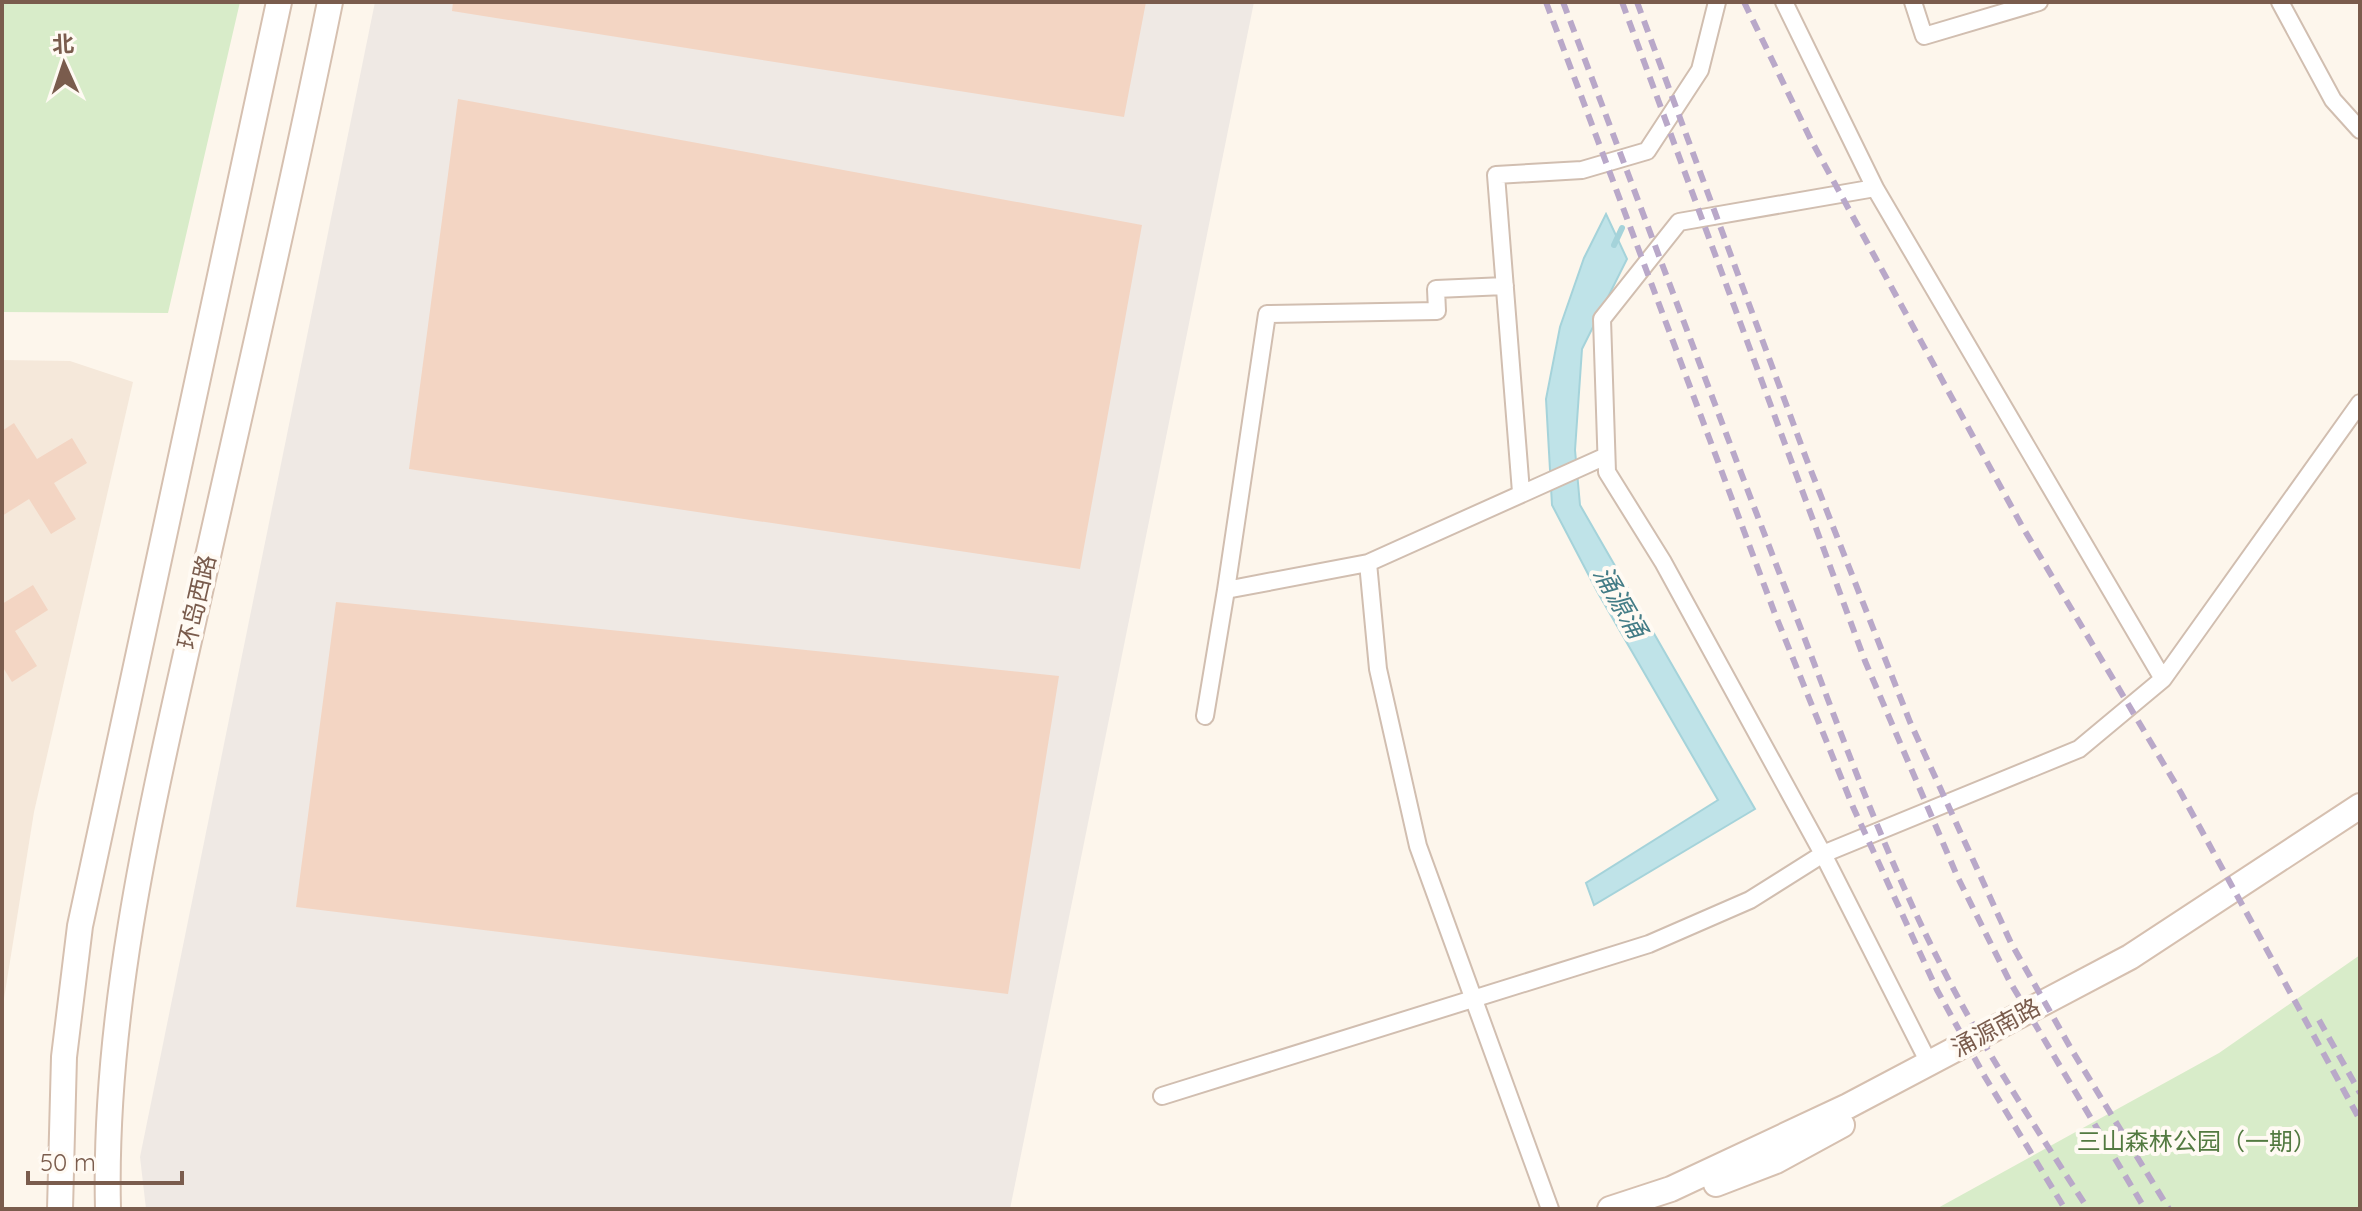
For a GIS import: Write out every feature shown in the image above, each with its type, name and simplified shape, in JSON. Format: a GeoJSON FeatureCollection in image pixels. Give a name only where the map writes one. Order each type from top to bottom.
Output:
{"type":"FeatureCollection","features":[{"type":"Feature","properties":{"kind":"main road","name":"环岛西路"},"geometry":{"type":"LineString","coordinates":[[60,1209],[64,1057],[80,926],[279,2]]}},
{"type":"Feature","properties":{"kind":"main road","name":"环岛西路"},"geometry":{"type":"LineString","coordinates":[[108,1209],[109,1149],[122,992],[164,748],[297,163],[330,2]]}},
{"type":"Feature","properties":{"kind":"main road","name":"涌源南路"},"geometry":{"type":"LineString","coordinates":[[1610,1209],[1671,1189],[1848,1106],[2130,957],[2360,806]]}},
{"type":"Feature","properties":{"kind":"main road","name":"涌源南路"},"geometry":{"type":"LineString","coordinates":[[1650,1209],[1776,1161],[1937,1074],[2170,946],[2360,824]]}},
{"type":"Feature","properties":{"kind":"street"},"geometry":{"type":"LineString","coordinates":[[1521,492],[1496,175],[1582,170],[1647,151],[1700,70],[1717,2]]}},
{"type":"Feature","properties":{"kind":"street"},"geometry":{"type":"LineString","coordinates":[[1784,2],[1875,188],[2163,679]]}},
{"type":"Feature","properties":{"kind":"street"},"geometry":{"type":"LineString","coordinates":[[1913,2],[1924,36],[2039,2]]}},
{"type":"Feature","properties":{"kind":"street"},"geometry":{"type":"LineString","coordinates":[[2280,2],[2333,100],[2360,130]]}},
{"type":"Feature","properties":{"kind":"street"},"geometry":{"type":"LineString","coordinates":[[1875,188],[1679,222],[1602,319],[1606,456],[1607,472],[1663,562],[1823,854],[1929,1063]]}},
{"type":"Feature","properties":{"kind":"street"},"geometry":{"type":"LineString","coordinates":[[1205,716],[1267,314],[1437,311],[1436,289],[1505,286]]}},
{"type":"Feature","properties":{"kind":"street"},"geometry":{"type":"LineString","coordinates":[[1162,1096],[1649,944],[1750,900],[1823,854],[2079,749],[2163,679],[2360,403]]}},
{"type":"Feature","properties":{"kind":"street"},"geometry":{"type":"LineString","coordinates":[[1226,590],[1368,563],[1606,456]]}},
{"type":"Feature","properties":{"kind":"street"},"geometry":{"type":"LineString","coordinates":[[1368,563],[1378,669],[1418,846],[1550,1209]]}},
{"type":"Feature","properties":{"kind":"shaded area"},"geometry":{"type":"Polygon","coordinates":[[[375,2],[1254,2],[1010,1209],[146,1209],[140,1157],[375,2]]]}},
{"type":"Feature","properties":{"kind":"shaded area"},"geometry":{"type":"Polygon","coordinates":[[[2,360],[70,361],[133,382],[34,812],[2,1011],[2,360]]]}},
{"type":"Feature","properties":{"kind":"green space"},"geometry":{"type":"Polygon","coordinates":[[[2,2],[240,2],[168,313],[2,312],[2,2]]]}},
{"type":"Feature","properties":{"kind":"green space","name":"三山森林公园（一期）"},"geometry":{"type":"Polygon","coordinates":[[[2360,955],[2360,1209],[1936,1209],[2219,1053],[2360,955]]]}},
{"type":"Feature","properties":{"kind":"water"},"geometry":{"type":"Polygon","coordinates":[[[1606,214],[1627,259],[1582,349],[1575,450],[1580,505],[1755,809],[1594,905],[1586,883],[1718,800],[1598,593],[1552,505],[1546,399],[1560,327],[1584,258],[1606,214]]]}},
{"type":"Feature","properties":{"kind":"building"},"geometry":{"type":"Polygon","coordinates":[[[453,2],[1146,2],[1124,117],[452,11],[453,2]]]}},
{"type":"Feature","properties":{"kind":"building"},"geometry":{"type":"Polygon","coordinates":[[[458,99],[1142,225],[1080,569],[409,469],[458,99]]]}},
{"type":"Feature","properties":{"kind":"building"},"geometry":{"type":"Polygon","coordinates":[[[14,423],[37,459],[72,438],[87,463],[54,483],[76,519],[51,534],[29,499],[2,516],[2,431],[14,423]]]}},
{"type":"Feature","properties":{"kind":"building"},"geometry":{"type":"Polygon","coordinates":[[[33,585],[48,610],[15,631],[37,666],[12,682],[2,666],[2,604],[33,585]]]}},
{"type":"Feature","properties":{"kind":"building"},"geometry":{"type":"Polygon","coordinates":[[[336,602],[1059,676],[1008,994],[296,907],[336,602]]]}},
{"type":"Feature","properties":{"kind":"waterway","name":"涌源涌"},"geometry":{"type":"LineString","coordinates":[[1614,245],[1622,228]]}},
{"type":"Feature","properties":{"kind":"railway"},"geometry":{"type":"LineString","coordinates":[[1546,2],[1775,614],[1853,807],[1937,990],[1985,1077],[2065,1209]]}},
{"type":"Feature","properties":{"kind":"railway"},"geometry":{"type":"LineString","coordinates":[[1563,2],[1847,751],[1902,884],[1977,1032],[2088,1209]]}},
{"type":"Feature","properties":{"kind":"railway"},"geometry":{"type":"LineString","coordinates":[[1622,2],[1865,661],[1958,878],[2010,982],[2145,1209]]}},
{"type":"Feature","properties":{"kind":"railway"},"geometry":{"type":"LineString","coordinates":[[1637,2],[1806,458],[1910,722],[2011,943],[2169,1209]]}},
{"type":"Feature","properties":{"kind":"railway"},"geometry":{"type":"LineString","coordinates":[[1744,2],[1811,140],[2022,526],[2181,793],[2360,1120]]}},
{"type":"Feature","properties":{"kind":"railway"},"geometry":{"type":"LineString","coordinates":[[2319,1020],[2360,1093]]}}]}
